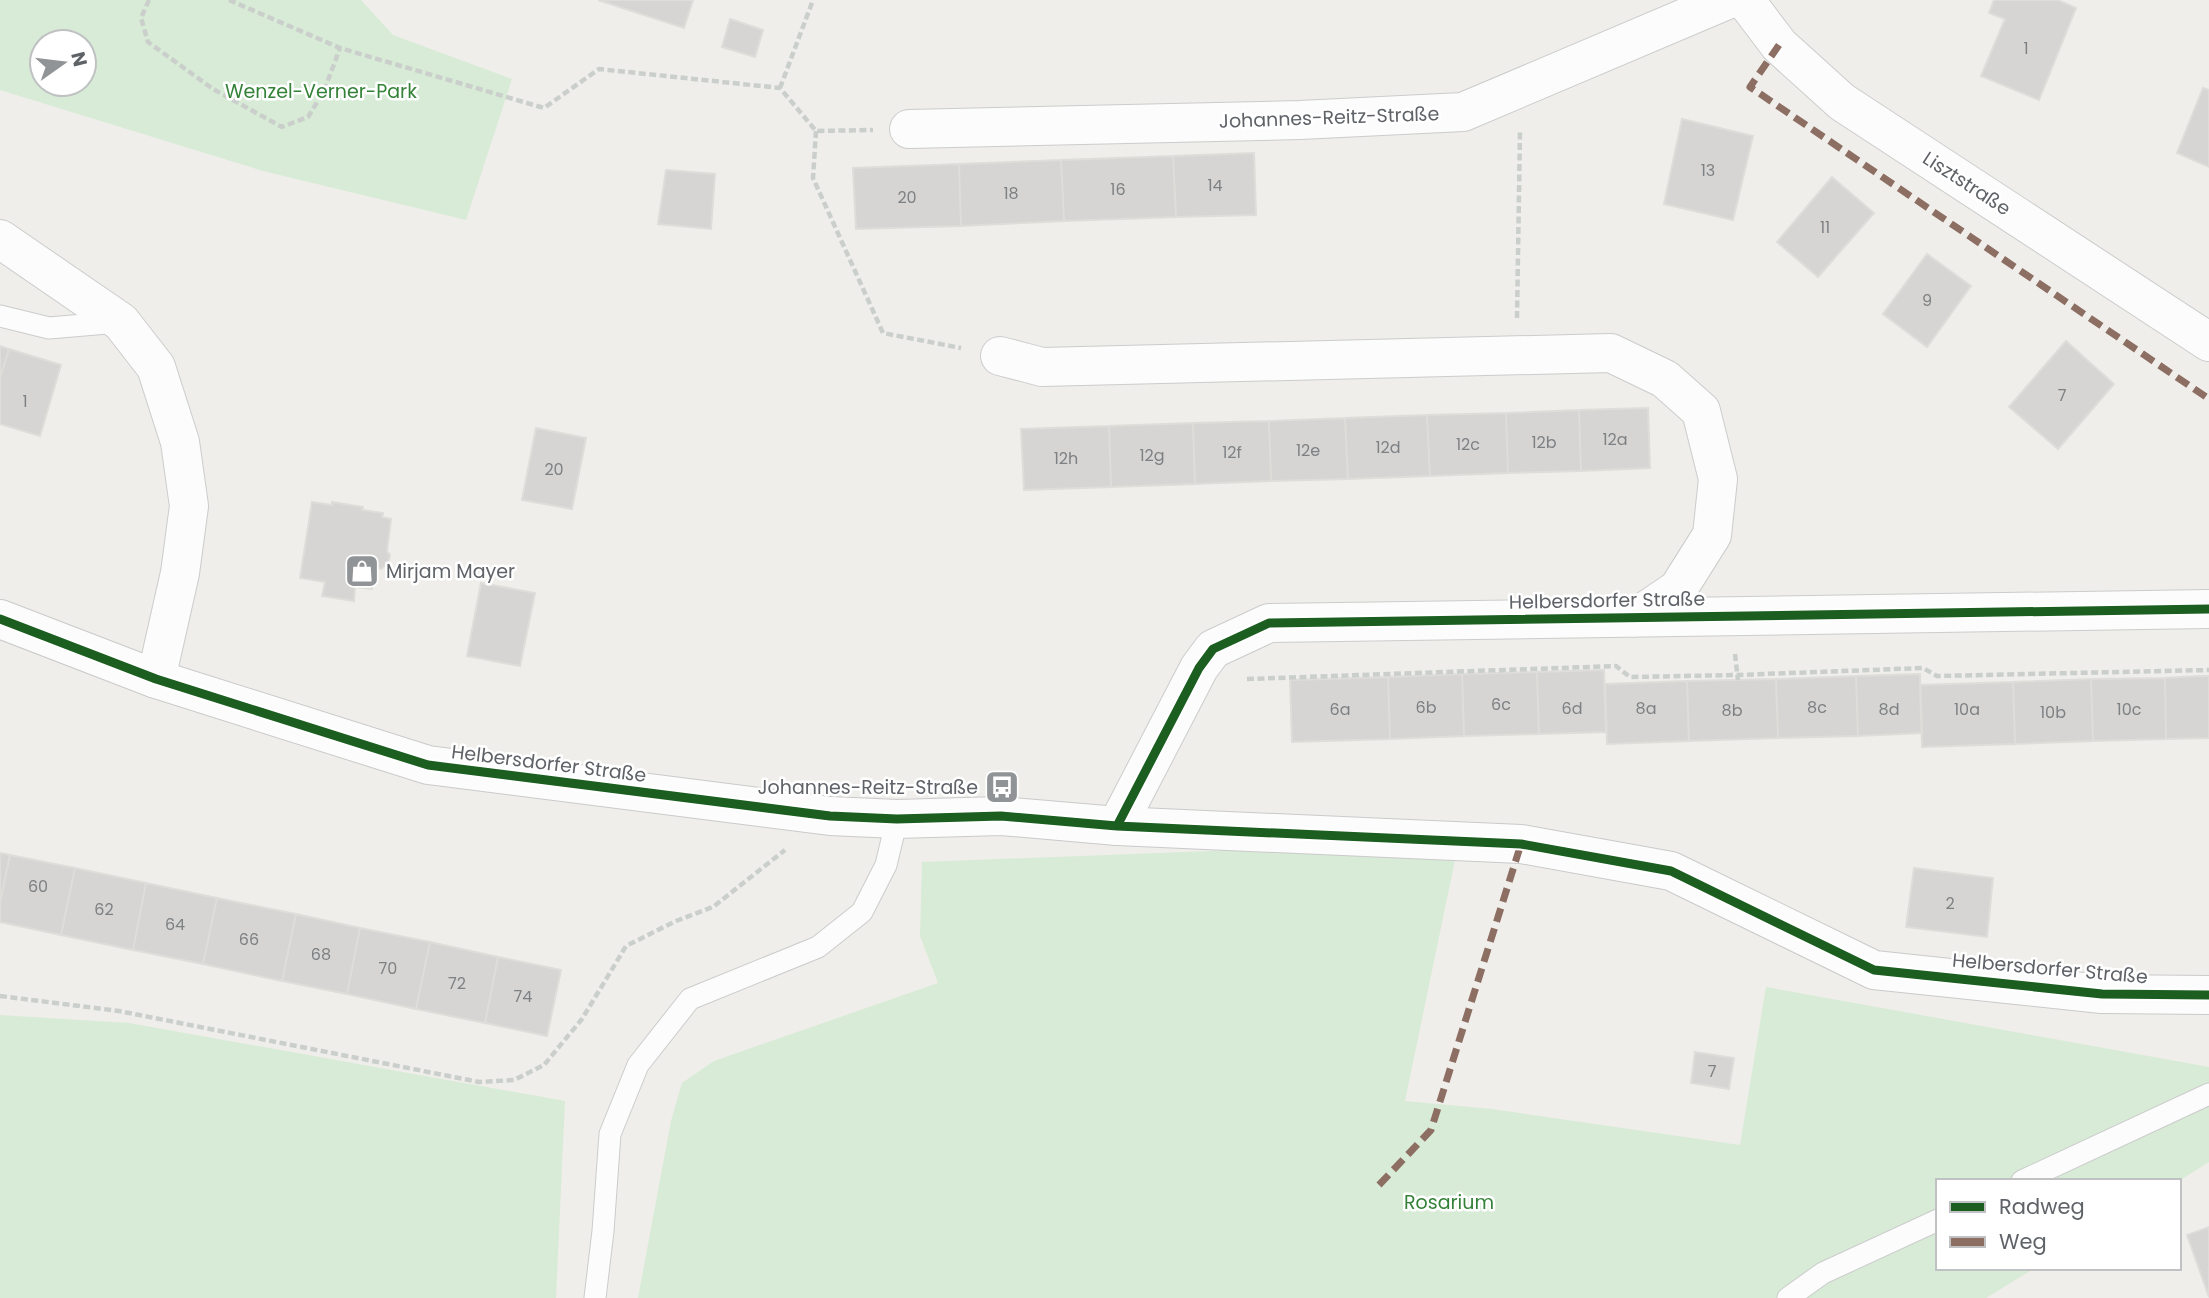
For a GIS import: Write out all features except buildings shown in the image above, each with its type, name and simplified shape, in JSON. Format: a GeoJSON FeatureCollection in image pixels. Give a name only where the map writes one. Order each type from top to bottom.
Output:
{"type":"FeatureCollection","features":[{"type":"Feature","properties":{"kind":"street","name":"Johannes-Reitz-Straße"},"geometry":{"type":"LineString","coordinates":[[909,129],[1300,120],[1463,112],[1727,0]]}},
{"type":"Feature","properties":{"kind":"street","name":"Lisztstraße"},"geometry":{"type":"LineString","coordinates":[[1745,0],[1779,45],[1842,102],[2209,342]]}},
{"type":"Feature","properties":{"kind":"street"},"geometry":{"type":"LineString","coordinates":[[0,239],[121,322],[156,367],[180,442],[188,506],[180,573],[156,679]]}},
{"type":"Feature","properties":{"kind":"street","name":"Helbersdorfer Straße"},"geometry":{"type":"LineString","coordinates":[[1000,356],[1042,367],[1612,353],[1665,379],[1701,411],[1718,479],[1712,535],[1678,589],[1635,618]]}},
{"type":"Feature","properties":{"kind":"street","name":"Helbersdorfer Straße"},"geometry":{"type":"LineString","coordinates":[[1117,826],[1199,668],[1213,649],[1269,623],[2209,609]]}},
{"type":"Feature","properties":{"kind":"street","name":"Helbersdorfer Straße"},"geometry":{"type":"LineString","coordinates":[[0,619],[156,679],[428,765],[830,816],[897,819],[1001,816],[1117,826],[1521,844],[1671,871],[1874,970],[2102,994],[2209,995]]}},
{"type":"Feature","properties":{"kind":"lane"},"geometry":{"type":"LineString","coordinates":[[0,316],[49,328],[121,322]]}},
{"type":"Feature","properties":{"kind":"lane"},"geometry":{"type":"LineString","coordinates":[[595,1298],[610,1134],[638,1065],[690,999],[818,947],[862,912],[886,865],[897,819]]}},
{"type":"Feature","properties":{"kind":"lane"},"geometry":{"type":"LineString","coordinates":[[2026,1179],[2209,1094]]}},
{"type":"Feature","properties":{"kind":"lane"},"geometry":{"type":"LineString","coordinates":[[1788,1298],[1823,1273],[1936,1221]]}},
{"type":"Feature","properties":{"kind":"path"},"geometry":{"type":"LineString","coordinates":[[149,0],[141,18],[148,41],[213,89],[282,127],[308,117],[324,90],[340,48]]}},
{"type":"Feature","properties":{"kind":"path"},"geometry":{"type":"LineString","coordinates":[[229,0],[340,48],[544,108],[599,69],[780,88],[816,131],[813,178],[883,333],[1000,356]]}},
{"type":"Feature","properties":{"kind":"path"},"geometry":{"type":"LineString","coordinates":[[780,88],[813,0]]}},
{"type":"Feature","properties":{"kind":"path"},"geometry":{"type":"LineString","coordinates":[[1517,355],[1521,88]]}},
{"type":"Feature","properties":{"kind":"path"},"geometry":{"type":"LineString","coordinates":[[816,131],[909,129]]}},
{"type":"Feature","properties":{"kind":"path"},"geometry":{"type":"LineString","coordinates":[[1199,668],[1235,679],[1616,666],[1630,677],[1658,679],[1889,672],[1923,668],[1937,676],[2198,673],[2209,670]]}},
{"type":"Feature","properties":{"kind":"path"},"geometry":{"type":"LineString","coordinates":[[2129,672],[2130,678]]}},
{"type":"Feature","properties":{"kind":"path"},"geometry":{"type":"LineString","coordinates":[[2054,673],[2055,681]]}},
{"type":"Feature","properties":{"kind":"path"},"geometry":{"type":"LineString","coordinates":[[1970,676],[1970,684]]}},
{"type":"Feature","properties":{"kind":"path"},"geometry":{"type":"LineString","coordinates":[[0,996],[119,1011],[479,1082],[514,1080],[544,1065],[582,1019],[626,946],[676,921],[713,907],[830,816]]}},
{"type":"Feature","properties":{"kind":"green space","name":"Wenzel-Verner-Park"},"geometry":{"type":"Polygon","coordinates":[[[0,0],[361,0],[393,35],[512,79],[466,220],[263,171],[0,90],[0,0]]]}},
{"type":"Feature","properties":{"kind":"green space","name":"Rosarium"},"geometry":{"type":"Polygon","coordinates":[[[1262,849],[1455,860],[1405,1101],[1492,1109],[1740,1145],[1766,987],[2209,1067],[2209,1162],[2181,1180],[1936,1179],[1936,1270],[2032,1270],[1986,1298],[638,1298],[671,1121],[682,1083],[714,1061],[938,983],[920,936],[922,862],[1262,849]]]}},
{"type":"Feature","properties":{"kind":"green space"},"geometry":{"type":"Polygon","coordinates":[[[0,1015],[129,1023],[565,1101],[556,1298],[0,1298],[0,1015]]]}},
{"type":"Feature","properties":{"kind":"marked path"},"geometry":{"type":"LineString","coordinates":[[1779,45],[1750,87],[2209,399]]}},
{"type":"Feature","properties":{"kind":"marked path"},"geometry":{"type":"LineString","coordinates":[[1379,1185],[1431,1130],[1521,844]]}},
{"type":"Feature","properties":{"kind":"cycle path"},"geometry":{"type":"LineString","coordinates":[[1117,826],[1199,668],[1213,649],[1269,623],[2209,609]]}},
{"type":"Feature","properties":{"kind":"cycle path"},"geometry":{"type":"LineString","coordinates":[[0,619],[156,679],[428,765],[830,816],[897,819],[1001,816],[1117,826],[1521,844],[1671,871],[1874,970],[2102,994],[2209,995]]}},
{"type":"Feature","properties":{"kind":"place","name":"Mirjam Mayer"},"geometry":{"type":"Point","coordinates":[362,571]}},
{"type":"Feature","properties":{"kind":"place","name":"Johannes-Reitz-Straße"},"geometry":{"type":"Point","coordinates":[1002,787]}}]}
